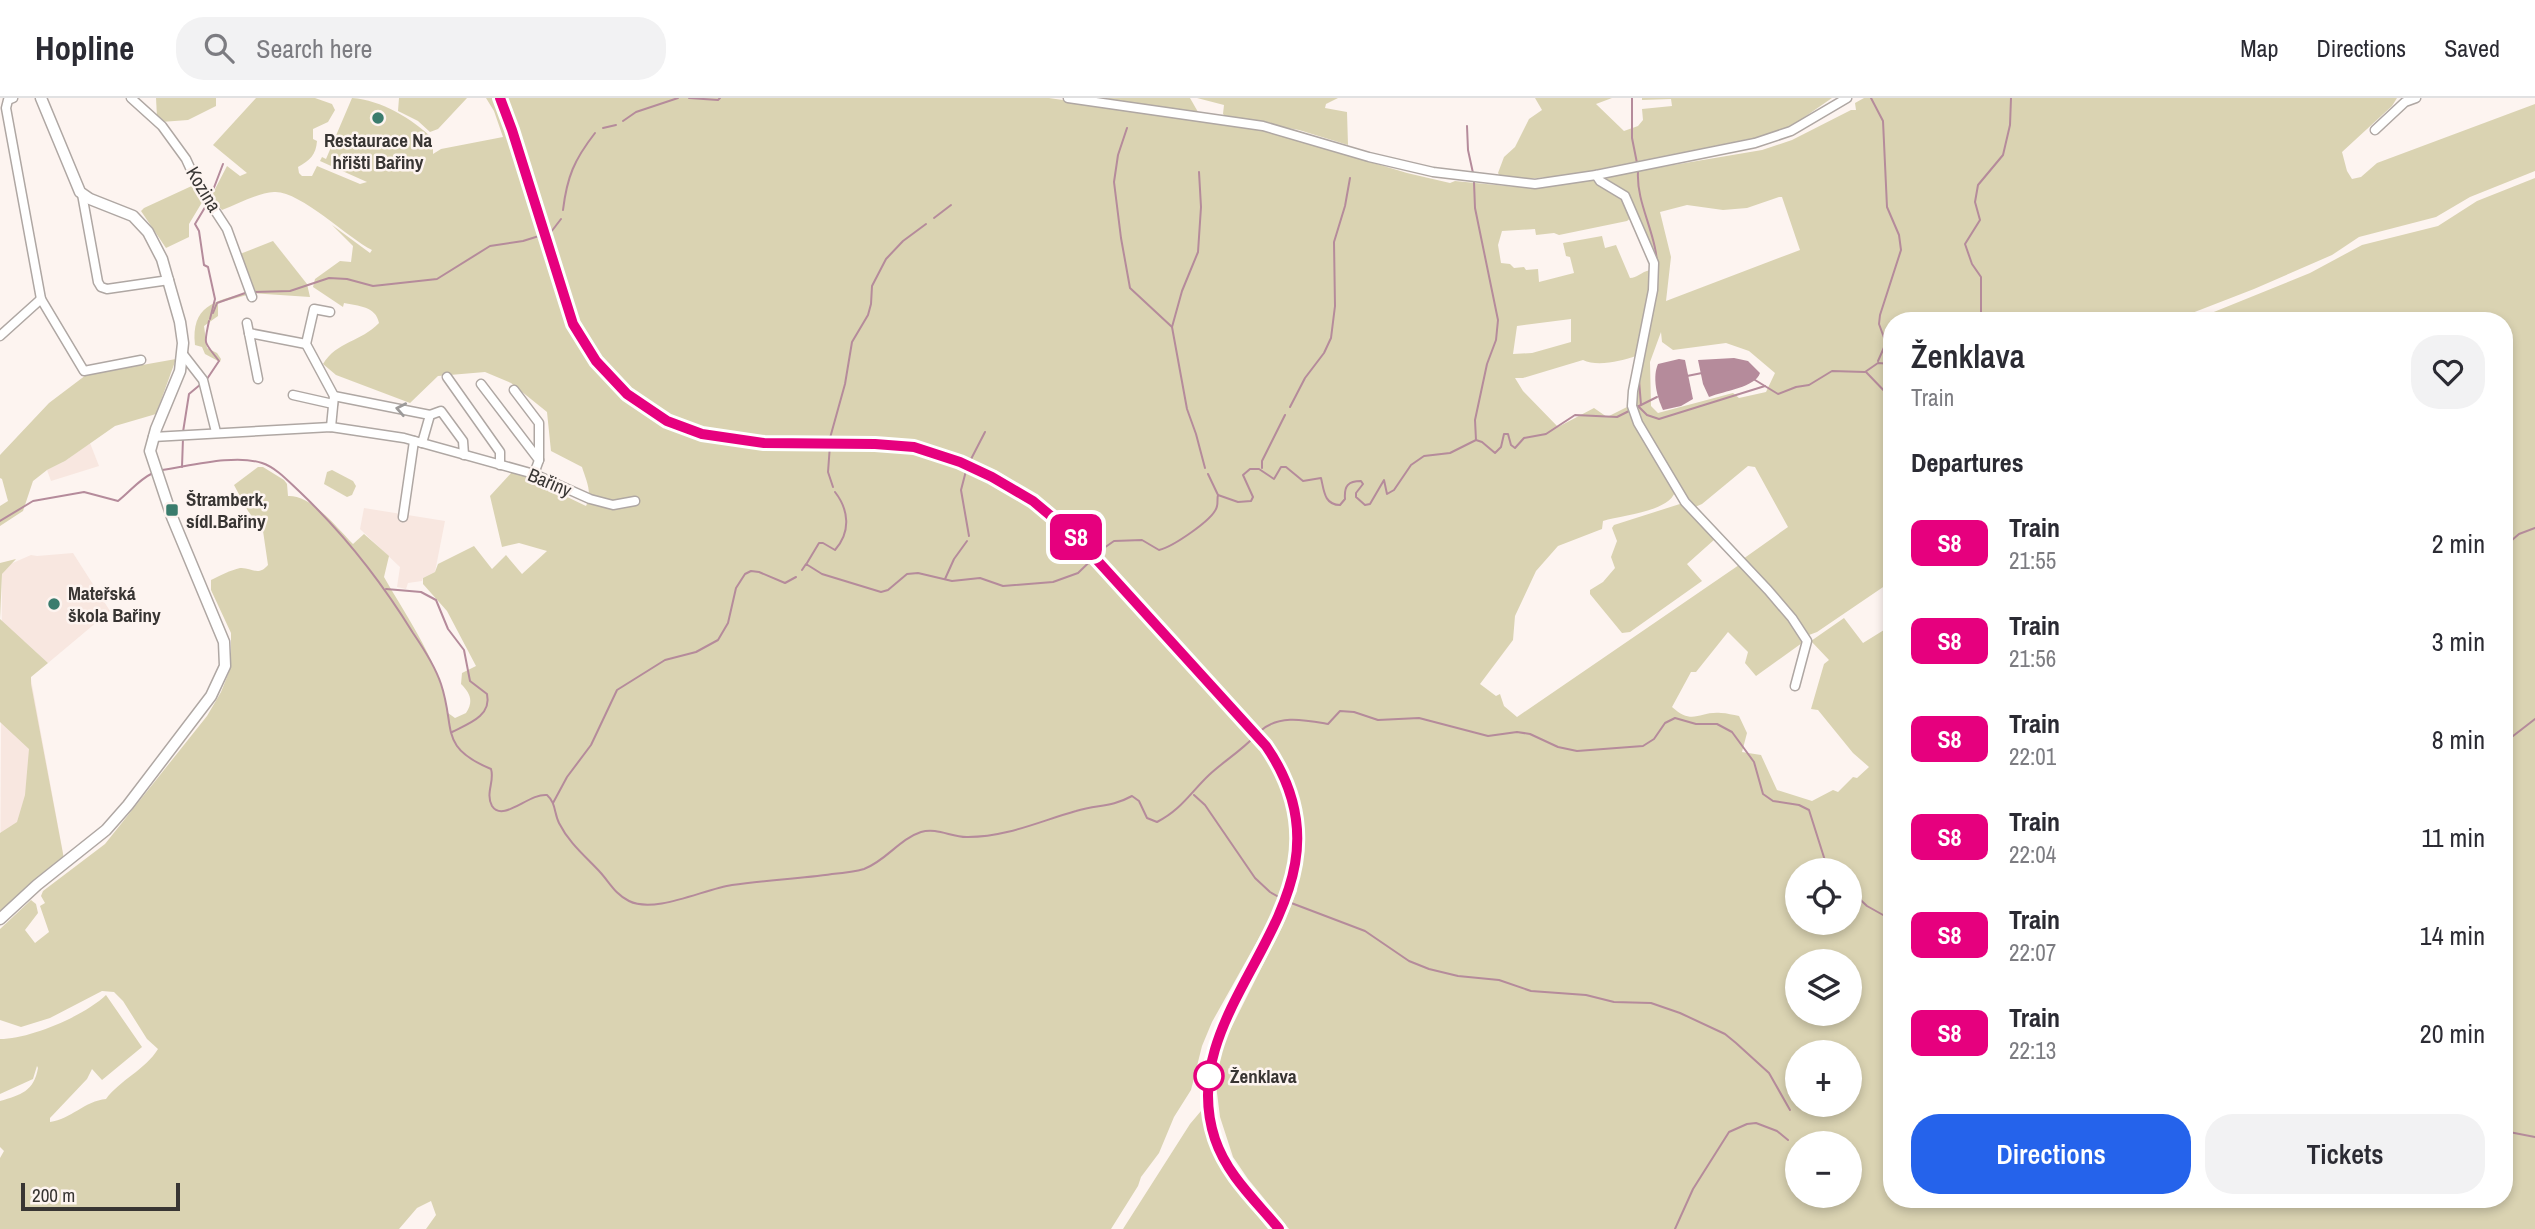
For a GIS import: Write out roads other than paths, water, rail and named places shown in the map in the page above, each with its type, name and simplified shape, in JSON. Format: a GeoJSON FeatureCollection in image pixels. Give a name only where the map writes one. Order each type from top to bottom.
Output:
{"type":"FeatureCollection","features":[{"type":"Feature","properties":{"kind":"main road"},"geometry":{"type":"LineString","coordinates":[[0,919],[37,885],[106,830],[128,805],[211,696],[222,677],[226,661],[223,638],[172,517],[150,450],[180,370],[181,327],[169,280],[155,244],[139,222],[126,212],[82,194],[41,98]]}},
{"type":"Feature","properties":{"kind":"street"},"geometry":{"type":"LineString","coordinates":[[13,98],[9,100],[6,108],[41,299],[84,371],[141,360]]}},
{"type":"Feature","properties":{"kind":"street","name":"Kozina"},"geometry":{"type":"LineString","coordinates":[[131,98],[162,126],[186,159],[197,183],[228,229],[252,297]]}},
{"type":"Feature","properties":{"kind":"street"},"geometry":{"type":"LineString","coordinates":[[1068,98],[1263,125],[1369,157],[1433,172],[1535,184],[1596,175],[1776,137],[1847,98]]}},
{"type":"Feature","properties":{"kind":"street"},"geometry":{"type":"LineString","coordinates":[[2375,130],[2405,102],[2416,98]]}},
{"type":"Feature","properties":{"kind":"street"},"geometry":{"type":"LineString","coordinates":[[1596,175],[1600,181],[1625,196],[1654,263],[1653,290],[1633,391],[1632,406],[1638,423],[1685,502],[1768,590],[1807,641],[1795,686]]}},
{"type":"Feature","properties":{"kind":"street"},"geometry":{"type":"LineString","coordinates":[[82,194],[101,287],[107,289],[169,280]]}},
{"type":"Feature","properties":{"kind":"street"},"geometry":{"type":"LineString","coordinates":[[0,336],[41,299]]}},
{"type":"Feature","properties":{"kind":"street"},"geometry":{"type":"LineString","coordinates":[[330,312],[314,309],[306,344],[334,400],[331,427]]}},
{"type":"Feature","properties":{"kind":"street"},"geometry":{"type":"LineString","coordinates":[[247,323],[258,379]]}},
{"type":"Feature","properties":{"kind":"street"},"geometry":{"type":"LineString","coordinates":[[249,333],[306,344]]}},
{"type":"Feature","properties":{"kind":"street"},"geometry":{"type":"LineString","coordinates":[[182,352],[203,380],[216,432]]}},
{"type":"Feature","properties":{"kind":"street"},"geometry":{"type":"LineString","coordinates":[[447,377],[500,452],[500,465]]}},
{"type":"Feature","properties":{"kind":"street"},"geometry":{"type":"LineString","coordinates":[[481,384],[539,460]]}},
{"type":"Feature","properties":{"kind":"street"},"geometry":{"type":"LineString","coordinates":[[514,390],[539,423],[539,460],[534,474]]}},
{"type":"Feature","properties":{"kind":"street"},"geometry":{"type":"LineString","coordinates":[[293,395],[430,415],[441,411],[463,441],[464,455]]}},
{"type":"Feature","properties":{"kind":"street"},"geometry":{"type":"LineString","coordinates":[[403,517],[418,442],[430,415]]}},
{"type":"Feature","properties":{"kind":"street","name":"Bařiny"},"geometry":{"type":"LineString","coordinates":[[153,437],[331,427],[418,442],[534,474],[590,499],[613,505],[635,502]]}},
{"type":"Feature","properties":{"kind":"waterway"},"geometry":{"type":"LineString","coordinates":[[623,121],[636,112],[678,98]]}},
{"type":"Feature","properties":{"kind":"waterway"},"geometry":{"type":"LineString","coordinates":[[689,98],[720,98]]}},
{"type":"Feature","properties":{"kind":"waterway"},"geometry":{"type":"LineString","coordinates":[[1632,98],[1632,138],[1637,163]]}},
{"type":"Feature","properties":{"kind":"waterway"},"geometry":{"type":"LineString","coordinates":[[1871,98],[1883,121],[1887,207],[1899,235],[1901,250],[1880,315],[1879,324],[1883,335]]}},
{"type":"Feature","properties":{"kind":"waterway"},"geometry":{"type":"LineString","coordinates":[[1981,312],[1981,277],[1972,264],[1965,244],[1980,220],[1975,202],[1978,185],[2003,155],[2010,125],[2011,98]]}},
{"type":"Feature","properties":{"kind":"waterway"},"geometry":{"type":"LineString","coordinates":[[603,128],[616,125]]}},
{"type":"Feature","properties":{"kind":"waterway"},"geometry":{"type":"LineString","coordinates":[[1467,126],[1473,173]]}},
{"type":"Feature","properties":{"kind":"waterway"},"geometry":{"type":"LineString","coordinates":[[1127,128],[1118,155],[1114,182],[1130,288],[1172,327],[1187,409],[1205,468]]}},
{"type":"Feature","properties":{"kind":"waterway"},"geometry":{"type":"LineString","coordinates":[[563,210],[573,169],[595,133]]}},
{"type":"Feature","properties":{"kind":"waterway"},"geometry":{"type":"LineString","coordinates":[[210,198],[223,164]]}},
{"type":"Feature","properties":{"kind":"waterway"},"geometry":{"type":"LineString","coordinates":[[1172,327],[1182,291],[1198,252],[1201,207],[1199,172]]}},
{"type":"Feature","properties":{"kind":"waterway"},"geometry":{"type":"LineString","coordinates":[[1638,172],[1638,185],[1655,248],[1657,275]]}},
{"type":"Feature","properties":{"kind":"waterway"},"geometry":{"type":"LineString","coordinates":[[1290,407],[1331,338],[1335,306],[1334,242],[1350,178]]}},
{"type":"Feature","properties":{"kind":"waterway"},"geometry":{"type":"LineString","coordinates":[[1474,182],[1475,208],[1498,320],[1496,340],[1487,364],[1475,420],[1476,440]]}},
{"type":"Feature","properties":{"kind":"waterway"},"geometry":{"type":"LineString","coordinates":[[207,204],[195,224],[215,299],[210,319]]}},
{"type":"Feature","properties":{"kind":"waterway"},"geometry":{"type":"LineString","coordinates":[[934,218],[951,205]]}},
{"type":"Feature","properties":{"kind":"waterway"},"geometry":{"type":"LineString","coordinates":[[551,232],[561,219]]}},
{"type":"Feature","properties":{"kind":"waterway"},"geometry":{"type":"LineString","coordinates":[[830,438],[845,384],[852,342],[868,315],[872,286],[886,259],[903,241],[926,224]]}},
{"type":"Feature","properties":{"kind":"waterway"},"geometry":{"type":"LineString","coordinates":[[253,292],[290,291],[329,278],[347,279],[373,286],[437,279],[490,246],[539,236]]}},
{"type":"Feature","properties":{"kind":"waterway"},"geometry":{"type":"LineString","coordinates":[[213,313],[217,303],[248,292]]}},
{"type":"Feature","properties":{"kind":"waterway"},"geometry":{"type":"LineString","coordinates":[[207,379],[219,361],[206,342],[209,321]]}},
{"type":"Feature","properties":{"kind":"waterway"},"geometry":{"type":"LineString","coordinates":[[1878,361],[1883,350]]}},
{"type":"Feature","properties":{"kind":"waterway"},"geometry":{"type":"LineString","coordinates":[[1755,380],[1778,394],[1809,385],[1832,371],[1865,372],[1878,363],[1883,363]]}},
{"type":"Feature","properties":{"kind":"waterway"},"geometry":{"type":"LineString","coordinates":[[1866,372],[1883,390]]}},
{"type":"Feature","properties":{"kind":"waterway"},"geometry":{"type":"LineString","coordinates":[[1687,376],[1702,373]]}},
{"type":"Feature","properties":{"kind":"waterway"},"geometry":{"type":"LineString","coordinates":[[1639,380],[1641,405]]}},
{"type":"Feature","properties":{"kind":"waterway"},"geometry":{"type":"LineString","coordinates":[[183,432],[189,394],[201,384]]}},
{"type":"Feature","properties":{"kind":"waterway"},"geometry":{"type":"LineString","coordinates":[[1638,406],[1647,415],[1659,419],[1765,386]]}},
{"type":"Feature","properties":{"kind":"waterway"},"geometry":{"type":"LineString","coordinates":[[1637,407],[1657,397]]}},
{"type":"Feature","properties":{"kind":"waterway"},"geometry":{"type":"LineString","coordinates":[[802,570],[806,564],[822,574],[881,592],[888,590],[907,574],[918,573],[952,581],[980,578],[1003,586],[1053,582],[1078,573],[1114,541],[1142,540],[1159,550],[1173,544],[1209,518],[1217,506],[1218,495],[1238,502],[1251,501],[1253,497],[1243,475],[1250,469],[1259,469],[1274,479],[1281,467],[1286,467],[1303,481],[1321,478],[1328,500],[1340,505],[1345,499],[1348,485],[1361,481],[1363,484],[1356,497],[1365,505],[1370,504],[1384,480],[1387,494],[1394,490],[1411,465],[1424,456],[1450,453],[1476,440],[1495,453],[1501,447],[1504,434],[1508,434],[1511,445],[1515,448],[1524,438],[1546,434],[1575,415],[1617,417],[1629,411]]}},
{"type":"Feature","properties":{"kind":"waterway"},"geometry":{"type":"LineString","coordinates":[[1262,468],[1262,461],[1285,415]]}},
{"type":"Feature","properties":{"kind":"waterway"},"geometry":{"type":"LineString","coordinates":[[969,463],[985,432]]}},
{"type":"Feature","properties":{"kind":"waterway"},"geometry":{"type":"LineString","coordinates":[[182,467],[183,438]]}},
{"type":"Feature","properties":{"kind":"waterway"},"geometry":{"type":"LineString","coordinates":[[830,445],[828,472],[833,487]]}},
{"type":"Feature","properties":{"kind":"waterway"},"geometry":{"type":"LineString","coordinates":[[162,470],[239,460],[267,465],[287,480],[332,524],[361,559],[425,651],[441,684],[456,744],[474,761],[491,769],[489,796],[492,806],[503,811],[532,798],[547,795],[559,823],[572,843],[620,895],[640,904],[666,903],[732,885],[856,871],[879,861],[921,832],[933,831],[962,837],[996,834],[1132,796],[1139,801],[1147,818],[1157,822],[1179,806],[1209,775],[1255,736]]}},
{"type":"Feature","properties":{"kind":"waterway"},"geometry":{"type":"LineString","coordinates":[[967,467],[961,490],[969,536]]}},
{"type":"Feature","properties":{"kind":"waterway"},"geometry":{"type":"LineString","coordinates":[[0,521],[33,501],[84,492],[118,501],[153,473]]}},
{"type":"Feature","properties":{"kind":"waterway"},"geometry":{"type":"LineString","coordinates":[[1208,474],[1218,495]]}},
{"type":"Feature","properties":{"kind":"waterway"},"geometry":{"type":"LineString","coordinates":[[807,563],[819,543],[835,550],[844,536],[845,514],[835,492]]}},
{"type":"Feature","properties":{"kind":"waterway"},"geometry":{"type":"LineString","coordinates":[[2513,539],[2535,528]]}},
{"type":"Feature","properties":{"kind":"waterway"},"geometry":{"type":"LineString","coordinates":[[945,579],[954,559],[967,541]]}},
{"type":"Feature","properties":{"kind":"waterway"},"geometry":{"type":"LineString","coordinates":[[553,803],[567,777],[591,745],[617,690],[665,660],[696,652],[718,640],[728,623],[736,588],[745,574],[751,571],[759,572],[785,583],[796,577]]}},
{"type":"Feature","properties":{"kind":"waterway"},"geometry":{"type":"LineString","coordinates":[[386,589],[421,592],[436,600],[448,629],[464,650],[470,681],[487,694],[488,702],[482,714],[452,732]]}},
{"type":"Feature","properties":{"kind":"waterway"},"geometry":{"type":"LineString","coordinates":[[1259,732],[1266,726],[1283,721],[1301,720],[1328,724],[1340,711],[1354,712],[1378,720],[1419,718],[1488,736],[1517,732],[1530,734],[1558,747],[1577,751],[1643,746],[1654,739],[1665,723],[1675,718],[1696,724],[1717,724],[1732,732],[1754,762],[1763,794],[1773,801],[1799,805],[1809,810],[1824,858]]}},
{"type":"Feature","properties":{"kind":"waterway"},"geometry":{"type":"LineString","coordinates":[[2513,736],[2535,719]]}},
{"type":"Feature","properties":{"kind":"waterway"},"geometry":{"type":"LineString","coordinates":[[1194,795],[1205,805],[1255,878],[1270,892],[1286,901],[1365,931],[1409,961],[1429,969],[1458,976],[1499,980],[1531,991],[1586,995],[1614,1002],[1651,1003],[1680,1013],[1725,1034],[1736,1043],[1769,1073],[1785,1101]]}},
{"type":"Feature","properties":{"kind":"waterway"},"geometry":{"type":"LineString","coordinates":[[1862,901],[1883,915]]}},
{"type":"Feature","properties":{"kind":"waterway"},"geometry":{"type":"LineString","coordinates":[[1675,1229],[1693,1189],[1729,1132],[1756,1123],[1777,1131],[1785,1138]]}},
{"type":"Feature","properties":{"kind":"waterway"},"geometry":{"type":"LineString","coordinates":[[2513,1133],[2535,1137]]}},
{"type":"Feature","properties":{"kind":"railway"},"geometry":{"type":"LineString","coordinates":[[500,98],[516,139],[561,288],[578,332],[590,353],[615,383],[641,406],[669,422],[731,439],[916,447],[981,470],[1041,507],[1076,537],[1238,712],[1274,757],[1290,792],[1297,841],[1289,887],[1271,932],[1227,1018],[1212,1062],[1208,1107],[1221,1154],[1240,1184],[1279,1229]]}},
{"type":"Feature","properties":{"kind":"train","name":"S8"},"geometry":{"type":"LineString","coordinates":[[500,98],[573,324],[596,361],[627,394],[667,421],[702,434],[764,443],[894,444],[929,451],[992,477],[1033,501],[1063,524],[1266,746],[1279,767],[1293,805],[1297,836],[1295,865],[1284,904],[1219,1035],[1209,1072],[1208,1101],[1215,1140],[1220,1152],[1237,1180],[1279,1229]]}},
{"type":"Feature","properties":{"kind":"place","name":"Restaurace Na hřišti Bařiny"},"geometry":{"type":"Point","coordinates":[378,118]}},
{"type":"Feature","properties":{"kind":"place","name":"Štramberk, sídl.Bařiny"},"geometry":{"type":"Point","coordinates":[172,510]}},
{"type":"Feature","properties":{"kind":"place","name":"Mateřská škola Bařiny"},"geometry":{"type":"Point","coordinates":[54,604]}},
{"type":"Feature","properties":{"kind":"place","name":"Ženklava"},"geometry":{"type":"Point","coordinates":[1209,1076]}}]}
